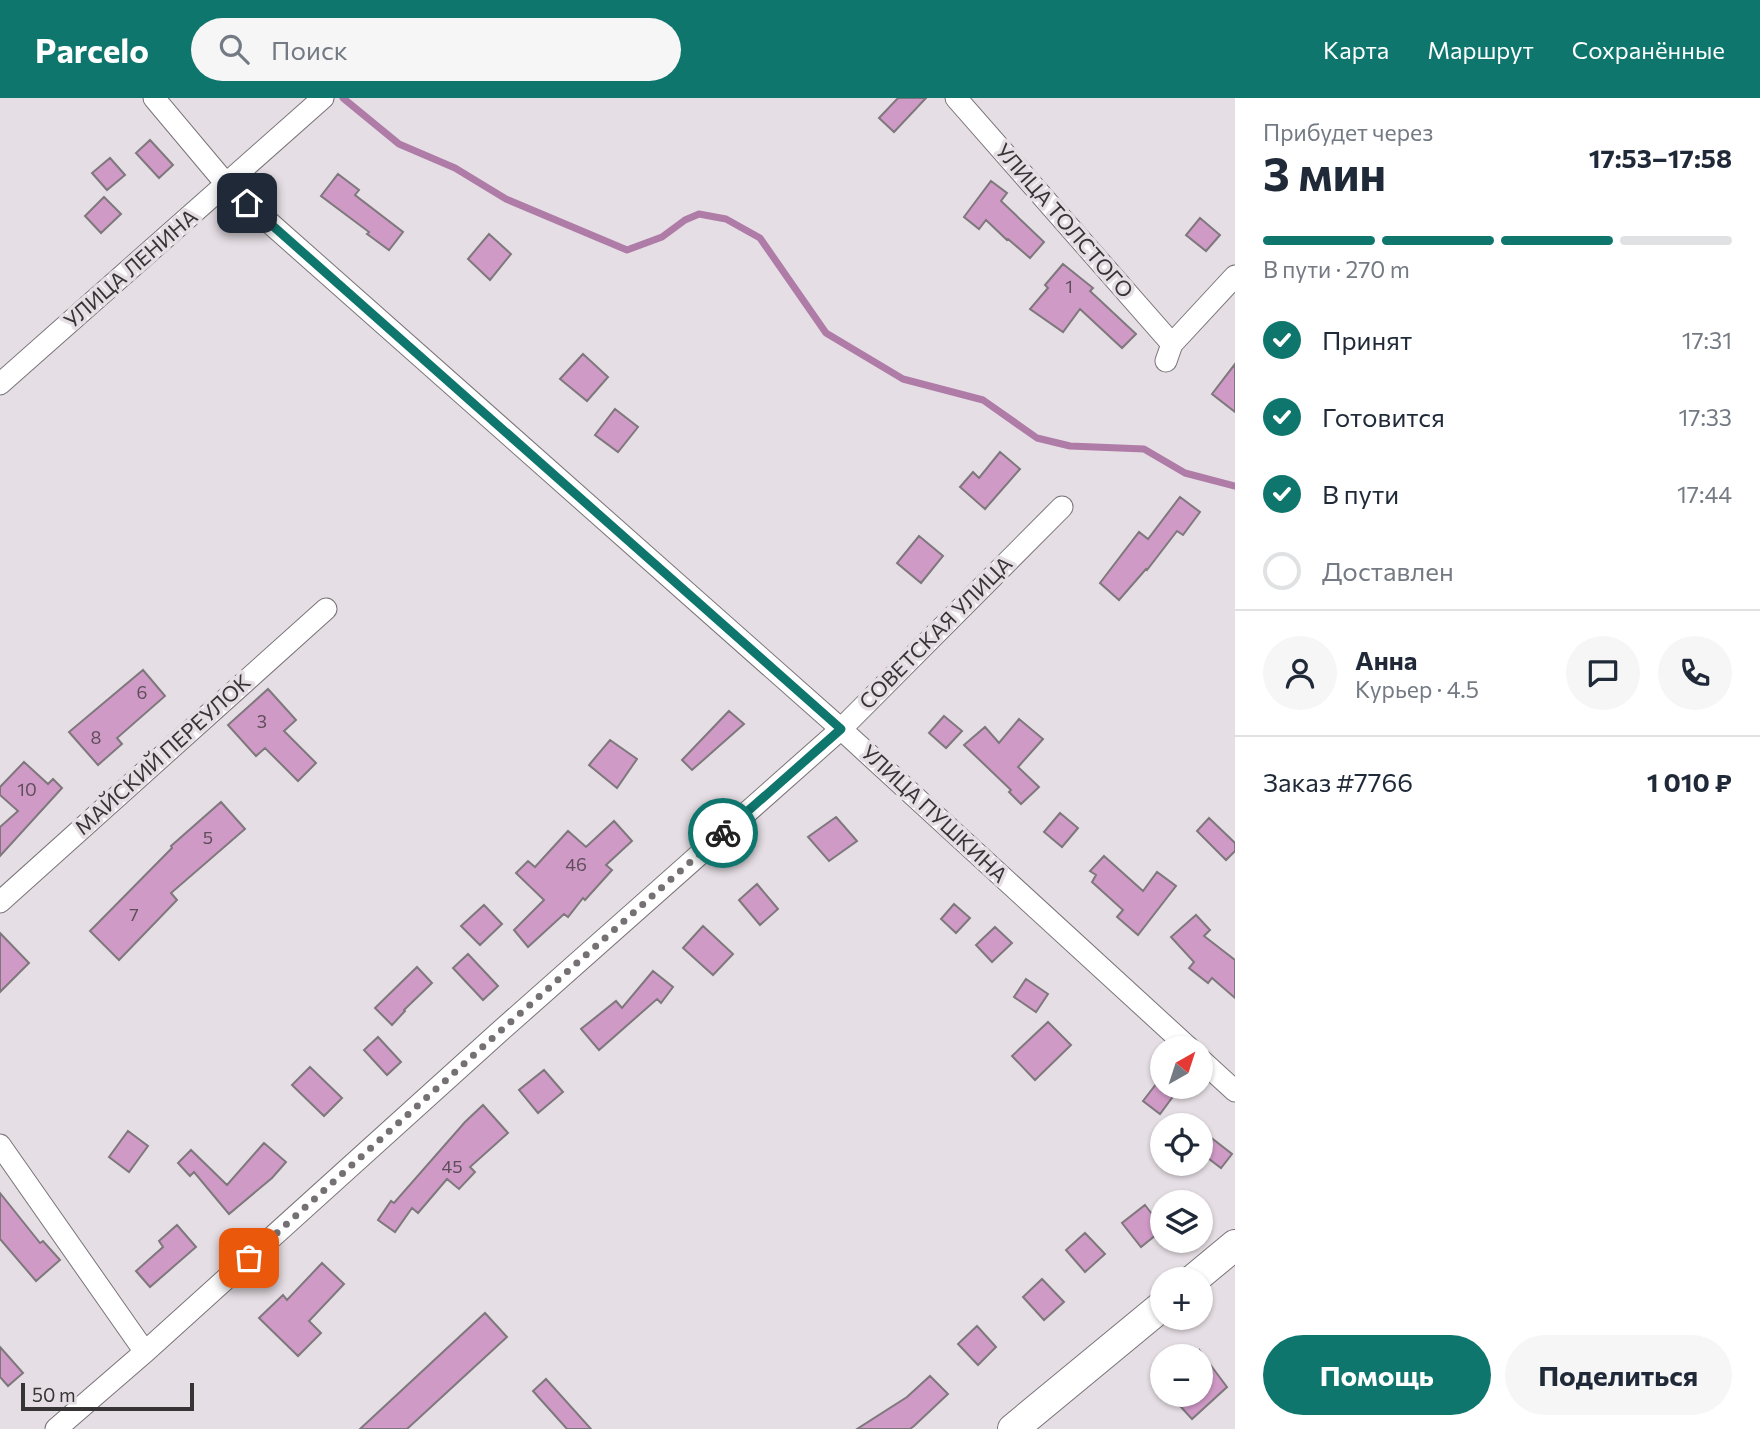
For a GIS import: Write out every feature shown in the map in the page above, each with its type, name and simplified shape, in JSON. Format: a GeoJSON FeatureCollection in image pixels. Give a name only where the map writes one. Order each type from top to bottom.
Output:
{"type":"FeatureCollection","features":[{"type":"Feature","properties":{"kind":"main road"},"geometry":{"type":"LineString","coordinates":[[1208,1267],[1235,1245]]}},
{"type":"Feature","properties":{"kind":"main road"},"geometry":{"type":"LineString","coordinates":[[1013,1429],[1150,1316]]}},
{"type":"Feature","properties":{"kind":"street","name":"УЛИЦА ПУШКИНА"},"geometry":{"type":"LineString","coordinates":[[154,98],[227,185],[841,729],[1176,1036]]}},
{"type":"Feature","properties":{"kind":"street","name":"УЛИЦА ЛЕНИНА"},"geometry":{"type":"LineString","coordinates":[[0,384],[323,98]]}},
{"type":"Feature","properties":{"kind":"street","name":"УЛИЦА ТОЛСТОГО"},"geometry":{"type":"LineString","coordinates":[[956,98],[1169,352],[1235,276]]}},
{"type":"Feature","properties":{"kind":"street","name":"СОВЕТСКАЯ УЛИЦА"},"geometry":{"type":"LineString","coordinates":[[55,1429],[145,1352],[497,1034],[841,729],[1062,507]]}},
{"type":"Feature","properties":{"kind":"street","name":"МАЙСКИЙ ПЕРЕУЛОК"},"geometry":{"type":"LineString","coordinates":[[0,902],[326,609]]}},
{"type":"Feature","properties":{"kind":"street"},"geometry":{"type":"LineString","coordinates":[[1213,1071],[1235,1091]]}},
{"type":"Feature","properties":{"kind":"street"},"geometry":{"type":"LineString","coordinates":[[0,1145],[145,1352]]}},
{"type":"Feature","properties":{"kind":"building"},"geometry":{"type":"Polygon","coordinates":[[[898,98],[926,98],[894,132],[879,118],[898,98]]]}},
{"type":"Feature","properties":{"kind":"building"},"geometry":{"type":"Polygon","coordinates":[[[150,140],[173,165],[159,178],[136,153],[150,140]]]}},
{"type":"Feature","properties":{"kind":"building"},"geometry":{"type":"Polygon","coordinates":[[[110,158],[125,175],[107,190],[92,173],[110,158]]]}},
{"type":"Feature","properties":{"kind":"building"},"geometry":{"type":"Polygon","coordinates":[[[338,174],[359,190],[355,195],[403,232],[389,250],[321,196],[338,174]]]}},
{"type":"Feature","properties":{"kind":"building"},"geometry":{"type":"Polygon","coordinates":[[[991,181],[1007,193],[1001,201],[1044,242],[1030,258],[986,220],[979,229],[964,217],[991,181]]]}},
{"type":"Feature","properties":{"kind":"building"},"geometry":{"type":"Polygon","coordinates":[[[104,197],[121,214],[101,233],[85,216],[104,197]]]}},
{"type":"Feature","properties":{"kind":"building"},"geometry":{"type":"Polygon","coordinates":[[[1200,218],[1220,235],[1206,251],[1186,235],[1200,218]]]}},
{"type":"Feature","properties":{"kind":"building"},"geometry":{"type":"Polygon","coordinates":[[[489,234],[511,254],[490,280],[468,259],[489,234]]]}},
{"type":"Feature","properties":{"kind":"building"},"geometry":{"type":"Polygon","coordinates":[[[1063,264],[1093,288],[1090,291],[1136,334],[1122,348],[1080,309],[1063,332],[1030,309],[1063,264]]]}},
{"type":"Feature","properties":{"kind":"building"},"geometry":{"type":"Polygon","coordinates":[[[583,354],[608,377],[587,401],[560,379],[583,354]]]}},
{"type":"Feature","properties":{"kind":"building"},"geometry":{"type":"Polygon","coordinates":[[[1235,364],[1235,412],[1212,394],[1235,364]]]}},
{"type":"Feature","properties":{"kind":"building"},"geometry":{"type":"Polygon","coordinates":[[[615,409],[638,427],[618,452],[595,435],[615,409]]]}},
{"type":"Feature","properties":{"kind":"building"},"geometry":{"type":"Polygon","coordinates":[[[1000,452],[1020,469],[985,509],[960,487],[973,472],[979,478],[1000,452]]]}},
{"type":"Feature","properties":{"kind":"building"},"geometry":{"type":"Polygon","coordinates":[[[1180,497],[1200,512],[1183,535],[1177,531],[1147,570],[1119,600],[1100,583],[1139,532],[1148,539],[1180,497]]]}},
{"type":"Feature","properties":{"kind":"building"},"geometry":{"type":"Polygon","coordinates":[[[919,536],[943,556],[921,583],[897,563],[919,536]]]}},
{"type":"Feature","properties":{"kind":"building"},"geometry":{"type":"Polygon","coordinates":[[[143,670],[165,696],[117,738],[122,744],[98,765],[69,732],[143,670]]]}},
{"type":"Feature","properties":{"kind":"building"},"geometry":{"type":"Polygon","coordinates":[[[268,689],[296,720],[284,731],[316,763],[298,781],[265,748],[256,756],[228,725],[268,689]]]}},
{"type":"Feature","properties":{"kind":"building"},"geometry":{"type":"Polygon","coordinates":[[[729,711],[744,724],[692,770],[682,760],[729,711]]]}},
{"type":"Feature","properties":{"kind":"building"},"geometry":{"type":"Polygon","coordinates":[[[944,716],[962,731],[946,748],[929,733],[944,716]]]}},
{"type":"Feature","properties":{"kind":"building"},"geometry":{"type":"Polygon","coordinates":[[[1019,719],[1043,739],[1018,767],[1039,787],[1021,804],[1009,792],[1011,790],[964,745],[985,727],[999,743],[1019,719]]]}},
{"type":"Feature","properties":{"kind":"building"},"geometry":{"type":"Polygon","coordinates":[[[610,740],[637,759],[617,788],[589,765],[610,740]]]}},
{"type":"Feature","properties":{"kind":"building"},"geometry":{"type":"Polygon","coordinates":[[[24,762],[48,784],[53,779],[62,788],[0,856],[0,827],[18,811],[0,795],[0,787],[24,762]]]}},
{"type":"Feature","properties":{"kind":"building"},"geometry":{"type":"Polygon","coordinates":[[[221,802],[245,829],[171,893],[177,900],[119,960],[90,931],[172,848],[171,846],[221,802]]]}},
{"type":"Feature","properties":{"kind":"building"},"geometry":{"type":"Polygon","coordinates":[[[1060,813],[1078,828],[1062,847],[1044,832],[1060,813]]]}},
{"type":"Feature","properties":{"kind":"building"},"geometry":{"type":"Polygon","coordinates":[[[836,817],[857,841],[829,861],[808,837],[836,817]]]}},
{"type":"Feature","properties":{"kind":"building"},"geometry":{"type":"Polygon","coordinates":[[[1209,818],[1235,843],[1235,851],[1226,860],[1197,831],[1209,818]]]}},
{"type":"Feature","properties":{"kind":"building"},"geometry":{"type":"Polygon","coordinates":[[[614,821],[632,841],[606,865],[612,870],[585,900],[583,898],[568,917],[564,914],[528,947],[514,930],[544,900],[516,873],[528,861],[535,867],[568,831],[586,847],[614,821]]]}},
{"type":"Feature","properties":{"kind":"building"},"geometry":{"type":"Polygon","coordinates":[[[1104,856],[1143,891],[1157,872],[1176,886],[1138,935],[1117,917],[1123,910],[1092,882],[1096,875],[1090,871],[1104,856]]]}},
{"type":"Feature","properties":{"kind":"building"},"geometry":{"type":"Polygon","coordinates":[[[757,884],[778,909],[760,925],[739,900],[757,884]]]}},
{"type":"Feature","properties":{"kind":"building"},"geometry":{"type":"Polygon","coordinates":[[[954,904],[970,918],[956,933],[941,919],[954,904]]]}},
{"type":"Feature","properties":{"kind":"building"},"geometry":{"type":"Polygon","coordinates":[[[484,905],[502,924],[480,945],[461,926],[484,905]]]}},
{"type":"Feature","properties":{"kind":"building"},"geometry":{"type":"Polygon","coordinates":[[[1196,915],[1210,930],[1204,936],[1235,960],[1235,998],[1212,978],[1208,983],[1189,968],[1194,962],[1171,937],[1196,915]]]}},
{"type":"Feature","properties":{"kind":"building"},"geometry":{"type":"Polygon","coordinates":[[[703,926],[733,954],[713,975],[683,948],[703,926]]]}},
{"type":"Feature","properties":{"kind":"building"},"geometry":{"type":"Polygon","coordinates":[[[995,927],[1012,943],[992,962],[976,945],[995,927]]]}},
{"type":"Feature","properties":{"kind":"building"},"geometry":{"type":"Polygon","coordinates":[[[0,933],[29,963],[0,992],[0,933]]]}},
{"type":"Feature","properties":{"kind":"building"},"geometry":{"type":"Polygon","coordinates":[[[468,954],[498,986],[483,1000],[453,968],[468,954]]]}},
{"type":"Feature","properties":{"kind":"building"},"geometry":{"type":"Polygon","coordinates":[[[417,967],[432,983],[392,1025],[375,1008],[417,967]]]}},
{"type":"Feature","properties":{"kind":"building"},"geometry":{"type":"Polygon","coordinates":[[[653,971],[673,987],[661,1003],[657,999],[599,1050],[581,1029],[616,1001],[622,1008],[653,971]]]}},
{"type":"Feature","properties":{"kind":"building"},"geometry":{"type":"Polygon","coordinates":[[[1026,979],[1048,994],[1036,1012],[1014,997],[1026,979]]]}},
{"type":"Feature","properties":{"kind":"building"},"geometry":{"type":"Polygon","coordinates":[[[1048,1022],[1071,1045],[1035,1080],[1012,1056],[1048,1022]]]}},
{"type":"Feature","properties":{"kind":"building"},"geometry":{"type":"Polygon","coordinates":[[[378,1037],[401,1062],[387,1075],[364,1050],[378,1037]]]}},
{"type":"Feature","properties":{"kind":"building"},"geometry":{"type":"Polygon","coordinates":[[[310,1067],[342,1098],[324,1116],[292,1085],[310,1067]]]}},
{"type":"Feature","properties":{"kind":"building"},"geometry":{"type":"Polygon","coordinates":[[[544,1070],[563,1092],[538,1113],[519,1090],[544,1070]]]}},
{"type":"Feature","properties":{"kind":"building"},"geometry":{"type":"Polygon","coordinates":[[[1150,1092],[1150,1099],[1171,1099],[1161,1113],[1143,1101],[1150,1092]]]}},
{"type":"Feature","properties":{"kind":"building"},"geometry":{"type":"Polygon","coordinates":[[[483,1105],[508,1133],[470,1167],[475,1172],[459,1189],[447,1179],[418,1213],[412,1208],[395,1232],[378,1220],[391,1201],[394,1203],[483,1105]]]}},
{"type":"Feature","properties":{"kind":"building"},"geometry":{"type":"Polygon","coordinates":[[[128,1131],[148,1146],[129,1172],[109,1157],[128,1131]]]}},
{"type":"Feature","properties":{"kind":"building"},"geometry":{"type":"Polygon","coordinates":[[[1213,1139],[1232,1154],[1221,1168],[1213,1162],[1213,1139]]]}},
{"type":"Feature","properties":{"kind":"building"},"geometry":{"type":"Polygon","coordinates":[[[264,1143],[286,1162],[272,1178],[229,1214],[194,1172],[190,1176],[178,1163],[191,1150],[227,1185],[264,1143]]]}},
{"type":"Feature","properties":{"kind":"building"},"geometry":{"type":"Polygon","coordinates":[[[0,1193],[40,1243],[43,1241],[60,1260],[36,1281],[0,1239],[0,1193]]]}},
{"type":"Feature","properties":{"kind":"building"},"geometry":{"type":"Polygon","coordinates":[[[1145,1205],[1150,1211],[1150,1240],[1141,1247],[1122,1223],[1145,1205]]]}},
{"type":"Feature","properties":{"kind":"building"},"geometry":{"type":"Polygon","coordinates":[[[177,1225],[196,1247],[150,1287],[136,1271],[163,1247],[159,1241],[177,1225]]]}},
{"type":"Feature","properties":{"kind":"building"},"geometry":{"type":"Polygon","coordinates":[[[1085,1233],[1105,1254],[1085,1272],[1066,1250],[1085,1233]]]}},
{"type":"Feature","properties":{"kind":"building"},"geometry":{"type":"Polygon","coordinates":[[[322,1263],[344,1284],[309,1321],[321,1333],[298,1356],[259,1318],[283,1295],[287,1300],[322,1263]]]}},
{"type":"Feature","properties":{"kind":"building"},"geometry":{"type":"Polygon","coordinates":[[[1042,1279],[1064,1302],[1044,1320],[1023,1297],[1042,1279]]]}},
{"type":"Feature","properties":{"kind":"building"},"geometry":{"type":"Polygon","coordinates":[[[485,1313],[507,1337],[407,1429],[360,1429],[485,1313]]]}},
{"type":"Feature","properties":{"kind":"building"},"geometry":{"type":"Polygon","coordinates":[[[977,1326],[996,1347],[978,1365],[958,1344],[977,1326]]]}},
{"type":"Feature","properties":{"kind":"building"},"geometry":{"type":"Polygon","coordinates":[[[0,1347],[23,1373],[8,1386],[0,1377],[0,1347]]]}},
{"type":"Feature","properties":{"kind":"building"},"geometry":{"type":"Polygon","coordinates":[[[1213,1368],[1227,1387],[1213,1400],[1213,1368]]]}},
{"type":"Feature","properties":{"kind":"building"},"geometry":{"type":"Polygon","coordinates":[[[930,1376],[948,1394],[910,1429],[857,1429],[907,1397],[930,1376]]]}},
{"type":"Feature","properties":{"kind":"building"},"geometry":{"type":"Polygon","coordinates":[[[546,1379],[591,1429],[567,1429],[533,1391],[546,1379]]]}},
{"type":"Feature","properties":{"kind":"building"},"geometry":{"type":"Polygon","coordinates":[[[1181,1407],[1205,1407],[1192,1419],[1181,1407]]]}},
{"type":"Feature","properties":{"kind":"waterway"},"geometry":{"type":"LineString","coordinates":[[343,98],[399,144],[455,168],[506,199],[627,250],[662,237],[685,220],[699,214],[726,219],[760,238],[826,333],[903,379],[983,400],[1037,438],[1070,446],[1144,449],[1185,473],[1235,486]]}},
{"type":"Feature","properties":{"kind":"way so far"},"geometry":{"type":"LineString","coordinates":[[249,1258],[723,833]]}},
{"type":"Feature","properties":{"kind":"route"},"geometry":{"type":"LineString","coordinates":[[247,203],[841,729],[723,833]]}}]}
